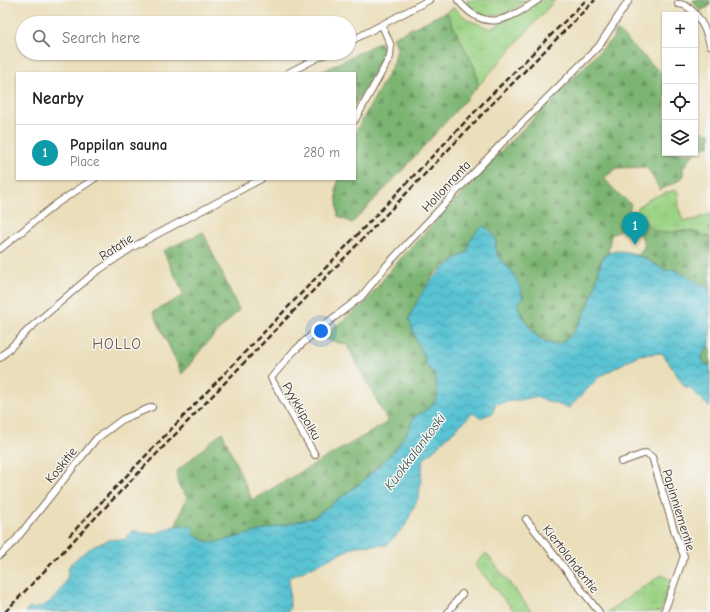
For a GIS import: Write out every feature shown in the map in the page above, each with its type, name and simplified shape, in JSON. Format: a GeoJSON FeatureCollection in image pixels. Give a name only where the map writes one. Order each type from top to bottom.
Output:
{"type":"FeatureCollection","features":[{"type":"Feature","properties":{"kind":"street"},"geometry":{"type":"LineString","coordinates":[[356,38],[429,0]]}},
{"type":"Feature","properties":{"kind":"street"},"geometry":{"type":"LineString","coordinates":[[458,0],[474,16],[484,20],[493,21],[503,20],[518,14],[538,0]]}},
{"type":"Feature","properties":{"kind":"street","name":"Hollonranta"},"geometry":{"type":"LineString","coordinates":[[271,378],[293,352],[315,332],[361,297],[386,266],[500,144],[599,46],[628,0]]}},
{"type":"Feature","properties":{"kind":"street"},"geometry":{"type":"LineString","coordinates":[[678,4],[686,5],[694,12],[703,26],[710,45]]}},
{"type":"Feature","properties":{"kind":"street"},"geometry":{"type":"LineString","coordinates":[[356,118],[390,58],[391,46],[382,25]]}},
{"type":"Feature","properties":{"kind":"street"},"geometry":{"type":"LineString","coordinates":[[290,72],[313,60]]}},
{"type":"Feature","properties":{"kind":"street"},"geometry":{"type":"LineString","coordinates":[[0,249],[56,204],[92,180]]}},
{"type":"Feature","properties":{"kind":"street","name":"Ratatie"},"geometry":{"type":"LineString","coordinates":[[0,358],[25,333],[93,274],[133,248],[259,180]]}},
{"type":"Feature","properties":{"kind":"street","name":"Pyykkipolku"},"geometry":{"type":"LineString","coordinates":[[271,378],[315,455]]}},
{"type":"Feature","properties":{"kind":"street","name":"Koskitie"},"geometry":{"type":"LineString","coordinates":[[0,555],[14,542],[96,439],[123,419],[152,408]]}},
{"type":"Feature","properties":{"kind":"street","name":"Papinniementie"},"geometry":{"type":"LineString","coordinates":[[621,462],[642,453],[646,453],[652,457],[676,536],[684,556],[664,612]]}},
{"type":"Feature","properties":{"kind":"street","name":"Kiertolahdentie"},"geometry":{"type":"LineString","coordinates":[[526,519],[599,612]]}},
{"type":"Feature","properties":{"kind":"street"},"geometry":{"type":"LineString","coordinates":[[448,612],[462,594]]}},
{"type":"Feature","properties":{"kind":"green space"},"geometry":{"type":"Polygon","coordinates":[[[466,0],[527,0],[502,14],[488,15],[474,11],[466,0]]]}},
{"type":"Feature","properties":{"kind":"green space"},"geometry":{"type":"Polygon","coordinates":[[[540,0],[555,0],[478,86],[475,68],[446,12],[454,8],[468,20],[491,29],[540,0]]]}},
{"type":"Feature","properties":{"kind":"green space"},"geometry":{"type":"Polygon","coordinates":[[[693,0],[710,0],[710,6],[700,11],[693,0]]]}},
{"type":"Feature","properties":{"kind":"green space"},"geometry":{"type":"Polygon","coordinates":[[[446,12],[475,68],[478,86],[397,176],[352,223],[338,216],[336,188],[339,180],[356,180],[356,131],[394,63],[397,48],[393,37],[446,12]]]}},
{"type":"Feature","properties":{"kind":"green space"},"geometry":{"type":"Polygon","coordinates":[[[617,30],[662,74],[662,156],[692,156],[683,168],[683,176],[678,181],[660,190],[647,167],[617,168],[604,178],[616,192],[631,204],[625,227],[611,235],[608,253],[601,259],[595,288],[579,324],[571,336],[559,344],[551,344],[536,335],[517,306],[510,268],[499,257],[496,248],[496,238],[479,246],[452,260],[444,266],[431,278],[427,288],[415,338],[424,355],[426,365],[435,374],[438,396],[432,406],[414,417],[407,432],[394,451],[362,482],[314,517],[218,542],[205,541],[176,525],[187,497],[178,485],[176,472],[222,432],[252,500],[388,422],[347,345],[320,338],[365,303],[392,268],[501,151],[613,38],[617,30]]]}},
{"type":"Feature","properties":{"kind":"green space"},"geometry":{"type":"Polygon","coordinates":[[[380,42],[385,53],[356,103],[356,72],[321,72],[345,60],[356,60],[356,54],[380,42]]]}},
{"type":"Feature","properties":{"kind":"green space"},"geometry":{"type":"Polygon","coordinates":[[[698,130],[710,133],[710,145],[698,150],[698,130]]]}},
{"type":"Feature","properties":{"kind":"green space"},"geometry":{"type":"Polygon","coordinates":[[[674,190],[678,192],[679,209],[683,221],[694,220],[710,214],[709,237],[690,231],[658,232],[653,229],[642,217],[634,218],[639,206],[644,202],[674,190]]]}},
{"type":"Feature","properties":{"kind":"green space"},"geometry":{"type":"Polygon","coordinates":[[[642,217],[657,232],[687,231],[709,237],[710,235],[710,289],[684,275],[666,271],[648,259],[638,256],[645,245],[641,236],[634,228],[634,218],[642,217]]]}},
{"type":"Feature","properties":{"kind":"green space"},"geometry":{"type":"Polygon","coordinates":[[[203,232],[239,310],[204,346],[182,374],[153,312],[184,295],[163,251],[203,232]]]}},
{"type":"Feature","properties":{"kind":"green space"},"geometry":{"type":"Polygon","coordinates":[[[710,347],[710,365],[706,365],[702,359],[705,348],[710,347]]]}},
{"type":"Feature","properties":{"kind":"green space"},"geometry":{"type":"Polygon","coordinates":[[[486,553],[532,612],[515,612],[475,565],[486,553]]]}},
{"type":"Feature","properties":{"kind":"green space"},"geometry":{"type":"Polygon","coordinates":[[[661,575],[672,580],[660,612],[607,612],[661,575]]]}},
{"type":"Feature","properties":{"kind":"water","name":"Kuokkalankoski"},"geometry":{"type":"Polygon","coordinates":[[[483,226],[495,237],[499,258],[510,269],[518,283],[523,297],[517,306],[533,332],[547,343],[557,344],[566,340],[574,331],[592,297],[602,259],[606,254],[614,251],[622,251],[638,255],[666,271],[674,269],[710,289],[710,347],[705,348],[702,359],[706,365],[710,365],[710,408],[689,387],[685,387],[662,353],[638,355],[599,377],[569,408],[535,397],[495,404],[493,413],[480,418],[473,413],[423,460],[419,496],[405,526],[387,545],[356,546],[289,578],[290,607],[288,612],[25,612],[30,608],[44,606],[56,596],[66,582],[68,568],[78,557],[93,547],[109,540],[124,540],[134,530],[144,533],[152,533],[184,525],[193,527],[194,535],[205,541],[218,542],[314,517],[362,482],[394,451],[407,432],[414,417],[432,406],[438,396],[435,374],[426,365],[424,355],[415,338],[409,318],[421,295],[433,278],[440,271],[469,250],[470,240],[483,226]]]}},
{"type":"Feature","properties":{"kind":"railway"},"geometry":{"type":"LineString","coordinates":[[69,536],[488,98],[586,0]]}},
{"type":"Feature","properties":{"kind":"railway"},"geometry":{"type":"LineString","coordinates":[[5,612],[494,102],[595,0]]}},
{"type":"Feature","properties":{"kind":"place","name":"Pappilan sauna"},"geometry":{"type":"Point","coordinates":[635,245]}},
{"type":"Feature","properties":{"kind":"district","name":"HOLLO"},"geometry":{"type":"Point","coordinates":[117,344]}}]}
